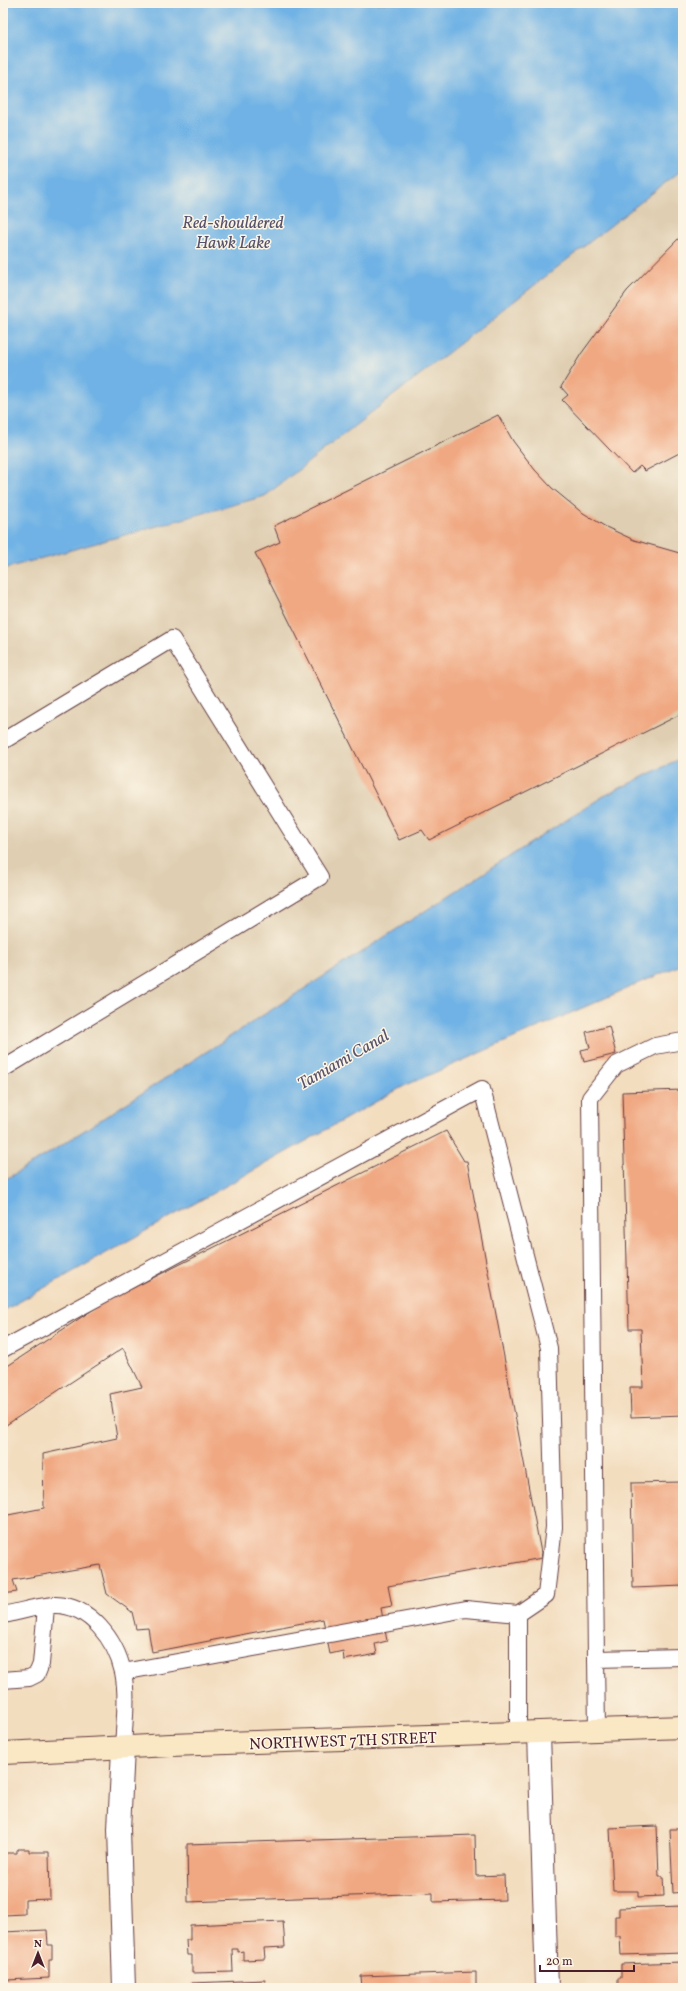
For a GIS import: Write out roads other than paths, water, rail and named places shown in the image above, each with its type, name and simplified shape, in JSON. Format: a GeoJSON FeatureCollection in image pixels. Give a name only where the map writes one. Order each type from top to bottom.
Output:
{"type":"FeatureCollection","features":[{"type":"Feature","properties":{"kind":"main road","name":"NORTHWEST 7TH STREET"},"geometry":{"type":"LineString","coordinates":[[3,1753],[123,1749],[171,1745],[683,1727]]}},
{"type":"Feature","properties":{"kind":"street"},"geometry":{"type":"LineString","coordinates":[[539,1733],[547,1988]]}},
{"type":"Feature","properties":{"kind":"street"},"geometry":{"type":"LineString","coordinates":[[123,1749],[118,1829],[124,1988]]}},
{"type":"Feature","properties":{"kind":"lane"},"geometry":{"type":"LineString","coordinates":[[3,741],[172,639],[320,877],[3,1069]]}},
{"type":"Feature","properties":{"kind":"lane"},"geometry":{"type":"LineString","coordinates":[[597,1730],[590,1098],[616,1065],[655,1046],[683,1041]]}},
{"type":"Feature","properties":{"kind":"lane"},"geometry":{"type":"LineString","coordinates":[[3,1348],[482,1089],[549,1348],[554,1527],[546,1595],[518,1614],[466,1609],[123,1672]]}},
{"type":"Feature","properties":{"kind":"lane"},"geometry":{"type":"LineString","coordinates":[[3,1615],[46,1607],[65,1606],[77,1610],[100,1626],[109,1639],[123,1672],[123,1749]]}},
{"type":"Feature","properties":{"kind":"lane"},"geometry":{"type":"LineString","coordinates":[[3,1680],[29,1678],[37,1674],[42,1664],[46,1607]]}},
{"type":"Feature","properties":{"kind":"lane"},"geometry":{"type":"LineString","coordinates":[[518,1614],[518,1733]]}},
{"type":"Feature","properties":{"kind":"lane"},"geometry":{"type":"LineString","coordinates":[[596,1659],[683,1657]]}},
{"type":"Feature","properties":{"kind":"water","name":"Red-shouldered Hawk Lake"},"geometry":{"type":"Polygon","coordinates":[[[3,3],[683,3],[683,169],[265,496],[3,569],[3,3]]]}},
{"type":"Feature","properties":{"kind":"water","name":"Tamiami Canal"},"geometry":{"type":"Polygon","coordinates":[[[683,757],[683,964],[404,1086],[3,1311],[3,1181],[46,1155],[602,797],[683,757]]]}}]}
